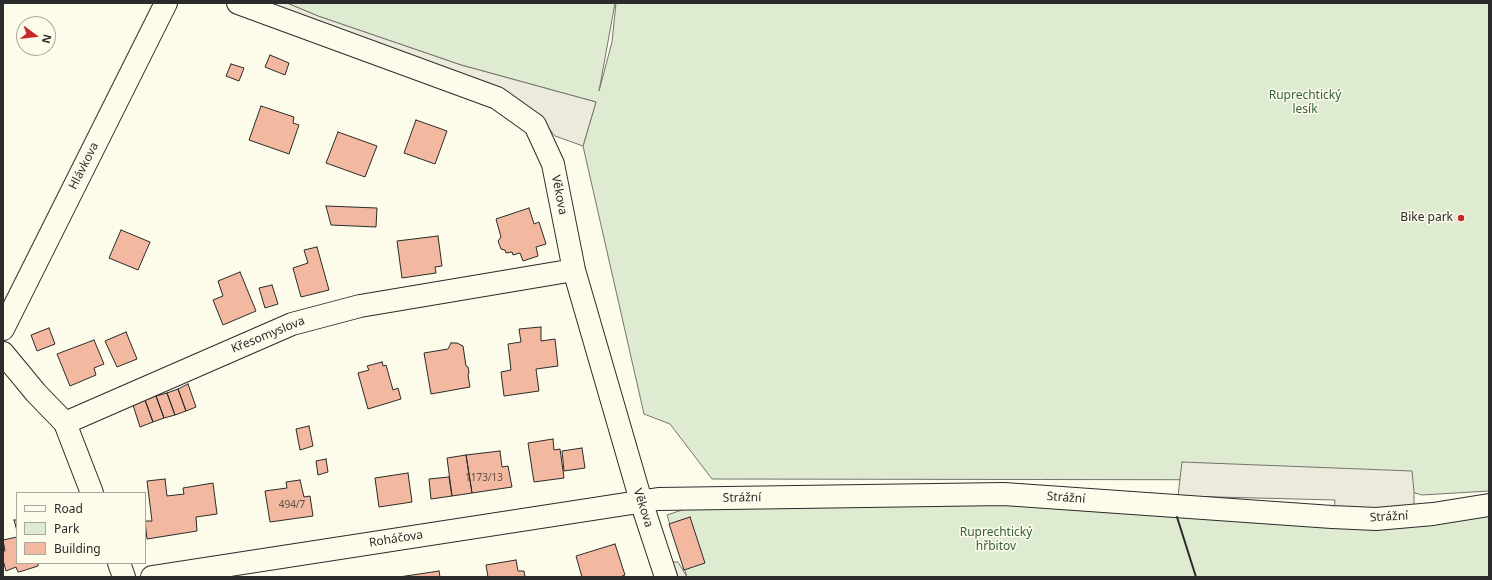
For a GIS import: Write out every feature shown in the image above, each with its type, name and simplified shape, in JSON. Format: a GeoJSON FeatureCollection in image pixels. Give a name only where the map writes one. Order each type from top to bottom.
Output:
{"type":"FeatureCollection","features":[{"type":"Feature","properties":{"kind":"street","name":"Hlávkova"},"geometry":{"type":"LineString","coordinates":[[3,329],[166,3]]}},
{"type":"Feature","properties":{"kind":"street","name":"Věkova"},"geometry":{"type":"LineString","coordinates":[[238,3],[497,98],[535,125],[553,164],[574,270],[641,501],[666,577]]}},
{"type":"Feature","properties":{"kind":"street","name":"Křesomyslova"},"geometry":{"type":"LineString","coordinates":[[65,422],[292,324],[360,306],[574,270]]}},
{"type":"Feature","properties":{"kind":"street"},"geometry":{"type":"LineString","coordinates":[[3,353],[36,393],[65,422],[92,492]]}},
{"type":"Feature","properties":{"kind":"street","name":"Strážní"},"geometry":{"type":"LineString","coordinates":[[641,501],[658,499],[1004,494],[1325,517],[1376,519],[1433,514],[1489,505]]}},
{"type":"Feature","properties":{"kind":"street","name":"Roháčova"},"geometry":{"type":"LineString","coordinates":[[152,577],[641,501]]}},
{"type":"Feature","properties":{"kind":"street"},"geometry":{"type":"LineString","coordinates":[[119,564],[124,577]]}},
{"type":"Feature","properties":{"kind":"green space","name":"Ruprechtický lesík"},"geometry":{"type":"Polygon","coordinates":[[[287,3],[615,3],[599,91],[612,42],[616,3],[1489,3],[1489,491],[1422,495],[1369,480],[712,479],[670,424],[644,414],[583,146],[596,102],[461,65],[318,16],[287,3]]]}},
{"type":"Feature","properties":{"kind":"green space","name":"Ruprechtický hřbitov"},"geometry":{"type":"Polygon","coordinates":[[[983,503],[1177,517],[1431,525],[1489,516],[1489,577],[687,577],[667,515],[688,508],[983,503]]]}},
{"type":"Feature","properties":{"kind":"shaded area"},"geometry":{"type":"Polygon","coordinates":[[[251,3],[287,3],[318,16],[461,65],[596,102],[583,146],[555,136],[539,116],[251,3]]]}},
{"type":"Feature","properties":{"kind":"shaded area"},"geometry":{"type":"Polygon","coordinates":[[[1182,462],[1412,471],[1414,513],[1334,513],[1335,500],[1178,496],[1182,462]]]}},
{"type":"Feature","properties":{"kind":"shaded area"},"geometry":{"type":"Polygon","coordinates":[[[673,562],[678,562],[687,577],[678,577],[673,562]]]}},
{"type":"Feature","properties":{"kind":"building"},"geometry":{"type":"Polygon","coordinates":[[[270,55],[289,63],[285,75],[265,67],[270,55]]]}},
{"type":"Feature","properties":{"kind":"building"},"geometry":{"type":"Polygon","coordinates":[[[231,64],[244,68],[239,81],[226,76],[231,64]]]}},
{"type":"Feature","properties":{"kind":"building"},"geometry":{"type":"Polygon","coordinates":[[[261,106],[294,117],[293,123],[299,125],[289,154],[249,140],[261,106]]]}},
{"type":"Feature","properties":{"kind":"building"},"geometry":{"type":"Polygon","coordinates":[[[416,120],[447,131],[435,164],[404,153],[416,120]]]}},
{"type":"Feature","properties":{"kind":"building"},"geometry":{"type":"Polygon","coordinates":[[[338,132],[377,146],[365,177],[326,163],[338,132]]]}},
{"type":"Feature","properties":{"kind":"building"},"geometry":{"type":"Polygon","coordinates":[[[326,206],[377,208],[376,227],[331,225],[326,206]]]}},
{"type":"Feature","properties":{"kind":"building"},"geometry":{"type":"Polygon","coordinates":[[[529,208],[534,224],[539,222],[546,244],[536,247],[538,256],[523,261],[520,253],[513,255],[512,252],[506,253],[505,250],[501,249],[498,241],[501,237],[496,219],[529,208]]]}},
{"type":"Feature","properties":{"kind":"building"},"geometry":{"type":"Polygon","coordinates":[[[121,230],[150,242],[138,270],[109,258],[121,230]]]}},
{"type":"Feature","properties":{"kind":"building"},"geometry":{"type":"Polygon","coordinates":[[[438,236],[442,266],[435,267],[436,273],[402,278],[397,241],[438,236]]]}},
{"type":"Feature","properties":{"kind":"building"},"geometry":{"type":"Polygon","coordinates":[[[317,247],[329,290],[301,297],[293,268],[308,263],[304,250],[317,247]]]}},
{"type":"Feature","properties":{"kind":"building"},"geometry":{"type":"Polygon","coordinates":[[[240,272],[256,311],[223,325],[213,300],[223,296],[218,281],[240,272]]]}},
{"type":"Feature","properties":{"kind":"building"},"geometry":{"type":"Polygon","coordinates":[[[272,285],[278,304],[265,308],[259,288],[272,285]]]}},
{"type":"Feature","properties":{"kind":"building"},"geometry":{"type":"Polygon","coordinates":[[[541,327],[541,341],[555,339],[558,366],[536,369],[539,391],[504,396],[501,372],[511,370],[508,344],[521,342],[519,329],[541,327]]]}},
{"type":"Feature","properties":{"kind":"building"},"geometry":{"type":"Polygon","coordinates":[[[49,328],[55,344],[37,351],[31,335],[49,328]]]}},
{"type":"Feature","properties":{"kind":"building"},"geometry":{"type":"Polygon","coordinates":[[[126,332],[137,359],[117,367],[105,341],[126,332]]]}},
{"type":"Feature","properties":{"kind":"building"},"geometry":{"type":"Polygon","coordinates":[[[94,340],[104,364],[94,368],[96,375],[70,386],[57,354],[94,340]]]}},
{"type":"Feature","properties":{"kind":"building"},"geometry":{"type":"Polygon","coordinates":[[[451,343],[457,343],[463,346],[466,366],[468,367],[470,387],[431,394],[424,353],[448,349],[451,343]]]}},
{"type":"Feature","properties":{"kind":"building"},"geometry":{"type":"Polygon","coordinates":[[[382,362],[383,366],[386,365],[393,390],[398,388],[401,399],[368,409],[358,373],[369,370],[367,366],[382,362]]]}},
{"type":"Feature","properties":{"kind":"building"},"geometry":{"type":"Polygon","coordinates":[[[188,384],[196,407],[186,411],[178,389],[188,384]]]}},
{"type":"Feature","properties":{"kind":"building"},"geometry":{"type":"Polygon","coordinates":[[[178,389],[186,411],[175,415],[167,393],[178,389]]]}},
{"type":"Feature","properties":{"kind":"building"},"geometry":{"type":"Polygon","coordinates":[[[167,393],[175,415],[164,418],[156,396],[167,393]]]}},
{"type":"Feature","properties":{"kind":"building"},"geometry":{"type":"Polygon","coordinates":[[[156,396],[164,418],[153,422],[145,400],[156,396]]]}},
{"type":"Feature","properties":{"kind":"building"},"geometry":{"type":"Polygon","coordinates":[[[145,400],[153,422],[140,427],[133,405],[145,400]]]}},
{"type":"Feature","properties":{"kind":"building"},"geometry":{"type":"Polygon","coordinates":[[[309,426],[313,446],[300,450],[296,429],[309,426]]]}},
{"type":"Feature","properties":{"kind":"building"},"geometry":{"type":"Polygon","coordinates":[[[553,439],[554,450],[560,449],[564,478],[534,482],[528,443],[553,439]]]}},
{"type":"Feature","properties":{"kind":"building"},"geometry":{"type":"Polygon","coordinates":[[[582,448],[585,468],[564,471],[562,451],[582,448]]]}},
{"type":"Feature","properties":{"kind":"building"},"geometry":{"type":"Polygon","coordinates":[[[500,451],[502,467],[508,466],[512,487],[472,493],[466,455],[500,451]]]}},
{"type":"Feature","properties":{"kind":"building"},"geometry":{"type":"Polygon","coordinates":[[[466,455],[472,493],[452,496],[447,458],[466,455]]]}},
{"type":"Feature","properties":{"kind":"building"},"geometry":{"type":"Polygon","coordinates":[[[326,459],[328,472],[318,475],[316,461],[326,459]]]}},
{"type":"Feature","properties":{"kind":"building"},"geometry":{"type":"Polygon","coordinates":[[[408,473],[412,502],[379,507],[375,478],[408,473]]]}},
{"type":"Feature","properties":{"kind":"building"},"geometry":{"type":"Polygon","coordinates":[[[449,477],[452,496],[431,499],[429,479],[449,477]]]}},
{"type":"Feature","properties":{"kind":"building"},"geometry":{"type":"Polygon","coordinates":[[[165,479],[167,496],[184,494],[183,488],[213,483],[217,514],[196,517],[197,531],[147,539],[146,521],[152,521],[147,481],[165,479]]]}},
{"type":"Feature","properties":{"kind":"building"},"geometry":{"type":"Polygon","coordinates":[[[300,480],[304,497],[310,496],[313,516],[270,522],[265,491],[287,488],[286,482],[300,480]]]}},
{"type":"Feature","properties":{"kind":"building"},"geometry":{"type":"Polygon","coordinates":[[[690,517],[705,563],[684,570],[669,524],[690,517]]]}},
{"type":"Feature","properties":{"kind":"building"},"geometry":{"type":"Polygon","coordinates":[[[16,537],[16,564],[38,564],[38,566],[19,572],[16,567],[6,571],[3,560],[3,551],[5,551],[3,540],[16,537]]]}},
{"type":"Feature","properties":{"kind":"building"},"geometry":{"type":"Polygon","coordinates":[[[615,544],[625,575],[620,577],[582,577],[576,556],[615,544]]]}},
{"type":"Feature","properties":{"kind":"building"},"geometry":{"type":"Polygon","coordinates":[[[516,560],[518,571],[524,571],[525,577],[488,577],[486,565],[516,560]]]}},
{"type":"Feature","properties":{"kind":"building"},"geometry":{"type":"Polygon","coordinates":[[[439,571],[440,577],[399,577],[439,571]]]}},
{"type":"Feature","properties":{"kind":"wall"},"geometry":{"type":"LineString","coordinates":[[1177,517],[1196,577]]}},
{"type":"Feature","properties":{"kind":"place","name":"Bike park"},"geometry":{"type":"Point","coordinates":[1461,218]}}]}
